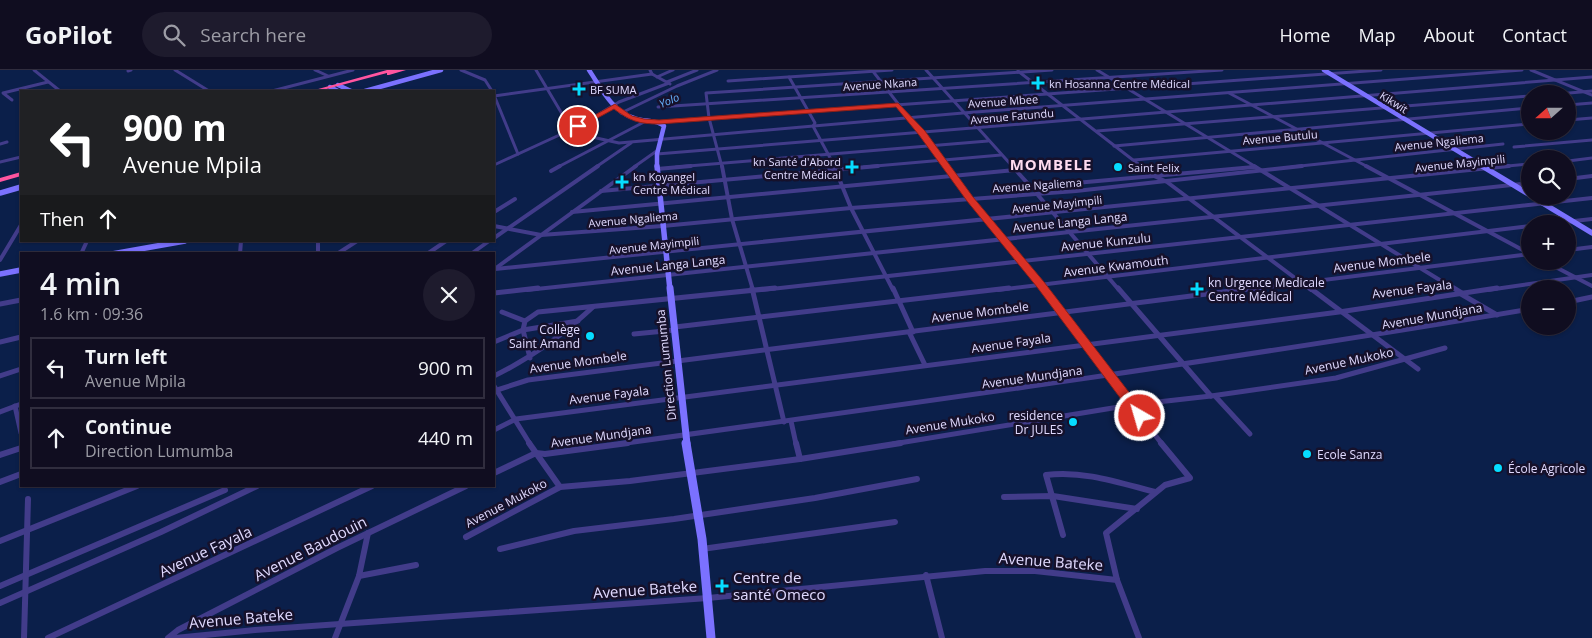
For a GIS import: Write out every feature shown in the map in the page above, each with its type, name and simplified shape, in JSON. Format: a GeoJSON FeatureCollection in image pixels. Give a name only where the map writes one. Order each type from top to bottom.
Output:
{"type":"FeatureCollection","features":[{"type":"Feature","properties":{"kind":"highway"},"geometry":{"type":"LineString","coordinates":[[334,88],[392,70]]}},
{"type":"Feature","properties":{"kind":"highway"},"geometry":{"type":"LineString","coordinates":[[321,90],[404,70]]}},
{"type":"Feature","properties":{"kind":"highway"},"geometry":{"type":"LineString","coordinates":[[0,178],[20,172]]}},
{"type":"Feature","properties":{"kind":"street"},"geometry":{"type":"LineString","coordinates":[[34,70],[59,90]]}},
{"type":"Feature","properties":{"kind":"street"},"geometry":{"type":"LineString","coordinates":[[175,70],[208,90]]}},
{"type":"Feature","properties":{"kind":"street"},"geometry":{"type":"LineString","coordinates":[[315,70],[328,76]]}},
{"type":"Feature","properties":{"kind":"street"},"geometry":{"type":"LineString","coordinates":[[276,90],[353,70]]}},
{"type":"Feature","properties":{"kind":"street"},"geometry":{"type":"LineString","coordinates":[[369,90],[441,70]]}},
{"type":"Feature","properties":{"kind":"street"},"geometry":{"type":"LineString","coordinates":[[461,70],[485,80],[491,90]]}},
{"type":"Feature","properties":{"kind":"street"},"geometry":{"type":"LineString","coordinates":[[536,70],[571,129]]}},
{"type":"Feature","properties":{"kind":"street"},"geometry":{"type":"LineString","coordinates":[[589,70],[615,106],[625,115],[644,122],[1381,70]]}},
{"type":"Feature","properties":{"kind":"street"},"geometry":{"type":"LineString","coordinates":[[657,77],[673,70]]}},
{"type":"Feature","properties":{"kind":"street"},"geometry":{"type":"LineString","coordinates":[[495,165],[571,129],[615,106],[619,102],[697,70]]}},
{"type":"Feature","properties":{"kind":"street"},"geometry":{"type":"LineString","coordinates":[[625,115],[677,86],[717,70]]}},
{"type":"Feature","properties":{"kind":"street"},"geometry":{"type":"LineString","coordinates":[[728,81],[892,70]]}},
{"type":"Feature","properties":{"kind":"street"},"geometry":{"type":"LineString","coordinates":[[926,70],[1028,186],[1035,188],[1254,167]]}},
{"type":"Feature","properties":{"kind":"street"},"geometry":{"type":"LineString","coordinates":[[800,459],[774,386],[752,290],[732,219],[721,163],[709,118],[706,93],[1052,70]]}},
{"type":"Feature","properties":{"kind":"street"},"geometry":{"type":"LineString","coordinates":[[1097,70],[1497,315]]}},
{"type":"Feature","properties":{"kind":"street","name":"Avenue Nkana"},"geometry":{"type":"LineString","coordinates":[[658,107],[1222,70]]}},
{"type":"Feature","properties":{"kind":"street","name":"Kikwit"},"geometry":{"type":"LineString","coordinates":[[1324,70],[1521,190]]}},
{"type":"Feature","properties":{"kind":"street","name":"Avenue Mbee"},"geometry":{"type":"LineString","coordinates":[[592,137],[608,141],[633,142],[963,113],[1522,70]]}},
{"type":"Feature","properties":{"kind":"street"},"geometry":{"type":"LineString","coordinates":[[1531,70],[1592,95]]}},
{"type":"Feature","properties":{"kind":"street"},"geometry":{"type":"LineString","coordinates":[[872,71],[922,133],[970,199],[1040,285],[1131,405],[1190,478],[1170,482],[1155,492],[1106,534],[1117,580],[1139,638]]}},
{"type":"Feature","properties":{"kind":"street"},"geometry":{"type":"LineString","coordinates":[[1017,71],[1154,176],[1167,182],[1239,238],[1418,370]]}},
{"type":"Feature","properties":{"kind":"street"},"geometry":{"type":"LineString","coordinates":[[495,94],[651,72],[668,83],[677,86]]}},
{"type":"Feature","properties":{"kind":"street"},"geometry":{"type":"LineString","coordinates":[[789,77],[816,124],[813,126],[836,169],[851,208],[900,302],[925,365]]}},
{"type":"Feature","properties":{"kind":"street","name":"Avenue Fatundu"},"geometry":{"type":"LineString","coordinates":[[658,152],[922,133],[1592,77]]}},
{"type":"Feature","properties":{"kind":"street"},"geometry":{"type":"LineString","coordinates":[[12,100],[3,92],[48,82]]}},
{"type":"Feature","properties":{"kind":"street"},"geometry":{"type":"LineString","coordinates":[[1576,92],[1592,90]]}},
{"type":"Feature","properties":{"kind":"street"},"geometry":{"type":"LineString","coordinates":[[1229,92],[1521,250]]}},
{"type":"Feature","properties":{"kind":"street"},"geometry":{"type":"LineString","coordinates":[[495,96],[518,154]]}},
{"type":"Feature","properties":{"kind":"street"},"geometry":{"type":"LineString","coordinates":[[1096,131],[1521,97]]}},
{"type":"Feature","properties":{"kind":"street"},"geometry":{"type":"LineString","coordinates":[[1576,104],[1592,102]]}},
{"type":"Feature","properties":{"kind":"street"},"geometry":{"type":"LineString","coordinates":[[1114,146],[1521,109]]}},
{"type":"Feature","properties":{"kind":"street"},"geometry":{"type":"LineString","coordinates":[[1576,119],[1592,118]]}},
{"type":"Feature","properties":{"kind":"street"},"geometry":{"type":"LineString","coordinates":[[551,171],[644,122]]}},
{"type":"Feature","properties":{"kind":"street","name":"Direction Lumumba"},"geometry":{"type":"LineString","coordinates":[[659,122],[664,126],[658,152],[657,169],[660,203],[685,434],[702,544],[710,638]]}},
{"type":"Feature","properties":{"kind":"street","name":"Avenue Butulu"},"geometry":{"type":"LineString","coordinates":[[1133,160],[1521,125]]}},
{"type":"Feature","properties":{"kind":"street"},"geometry":{"type":"LineString","coordinates":[[1514,147],[1592,140]]}},
{"type":"Feature","properties":{"kind":"street"},"geometry":{"type":"LineString","coordinates":[[657,169],[988,141]]}},
{"type":"Feature","properties":{"kind":"street"},"geometry":{"type":"LineString","coordinates":[[0,144],[7,142]]}},
{"type":"Feature","properties":{"kind":"street"},"geometry":{"type":"LineString","coordinates":[[495,237],[633,142]]}},
{"type":"Feature","properties":{"kind":"street","name":"Avenue Ngaliema"},"geometry":{"type":"LineString","coordinates":[[495,226],[541,236],[1167,182],[1503,144]]}},
{"type":"Feature","properties":{"kind":"street"},"geometry":{"type":"LineString","coordinates":[[495,269],[600,191],[658,152]]}},
{"type":"Feature","properties":{"kind":"street"},"geometry":{"type":"LineString","coordinates":[[600,191],[1001,155]]}},
{"type":"Feature","properties":{"kind":"street"},"geometry":{"type":"LineString","coordinates":[[0,162],[20,157]]}},
{"type":"Feature","properties":{"kind":"street"},"geometry":{"type":"LineString","coordinates":[[1576,160],[1592,158]]}},
{"type":"Feature","properties":{"kind":"street","name":"Avenue Mayimpili"},"geometry":{"type":"LineString","coordinates":[[495,269],[1521,165]]}},
{"type":"Feature","properties":{"kind":"street"},"geometry":{"type":"LineString","coordinates":[[572,212],[1015,170]]}},
{"type":"Feature","properties":{"kind":"street"},"geometry":{"type":"LineString","coordinates":[[1576,178],[1592,176]]}},
{"type":"Feature","properties":{"kind":"street","name":"Avenue Langa Langa"},"geometry":{"type":"LineString","coordinates":[[495,293],[1521,184]]}},
{"type":"Feature","properties":{"kind":"street"},"geometry":{"type":"LineString","coordinates":[[0,193],[20,187]]}},
{"type":"Feature","properties":{"kind":"street"},"geometry":{"type":"LineString","coordinates":[[1037,194],[1184,365],[1250,434]]}},
{"type":"Feature","properties":{"kind":"street"},"geometry":{"type":"LineString","coordinates":[[1576,200],[1592,198]]}},
{"type":"Feature","properties":{"kind":"street"},"geometry":{"type":"LineString","coordinates":[[495,211],[516,199]]}},
{"type":"Feature","properties":{"kind":"street","name":"Avenue Kunzulu"},"geometry":{"type":"LineString","coordinates":[[525,321],[538,312],[888,277],[1527,205]]}},
{"type":"Feature","properties":{"kind":"street","name":"Kikwit"},"geometry":{"type":"LineString","coordinates":[[1546,205],[1562,215]]}},
{"type":"Feature","properties":{"kind":"street"},"geometry":{"type":"LineString","coordinates":[[1576,220],[1592,218]]}},
{"type":"Feature","properties":{"kind":"street","name":"Kikwit"},"geometry":{"type":"LineString","coordinates":[[1576,223],[1592,233]]}},
{"type":"Feature","properties":{"kind":"street"},"geometry":{"type":"LineString","coordinates":[[0,260],[20,226]]}},
{"type":"Feature","properties":{"kind":"street","name":"Avenue Kwamouth"},"geometry":{"type":"LineString","coordinates":[[634,334],[1521,227]]}},
{"type":"Feature","properties":{"kind":"street"},"geometry":{"type":"LineString","coordinates":[[340,252],[355,242]]}},
{"type":"Feature","properties":{"kind":"street"},"geometry":{"type":"LineString","coordinates":[[430,252],[445,242]]}},
{"type":"Feature","properties":{"kind":"street"},"geometry":{"type":"LineString","coordinates":[[474,252],[488,242]]}},
{"type":"Feature","properties":{"kind":"street"},"geometry":{"type":"LineString","coordinates":[[121,252],[163,243]]}},
{"type":"Feature","properties":{"kind":"street"},"geometry":{"type":"LineString","coordinates":[[1576,249],[1592,247]]}},
{"type":"Feature","properties":{"kind":"street","name":"Avenue Mombele"},"geometry":{"type":"LineString","coordinates":[[495,389],[528,380],[678,360],[1521,255]]}},
{"type":"Feature","properties":{"kind":"street"},"geometry":{"type":"LineString","coordinates":[[0,274],[20,270]]}},
{"type":"Feature","properties":{"kind":"street"},"geometry":{"type":"LineString","coordinates":[[1561,270],[1592,286]]}},
{"type":"Feature","properties":{"kind":"street","name":"Avenue Fayala"},"geometry":{"type":"LineString","coordinates":[[495,430],[516,419],[1157,334],[1339,312],[1592,275]]}},
{"type":"Feature","properties":{"kind":"street"},"geometry":{"type":"LineString","coordinates":[[1576,300],[1592,297]]}},
{"type":"Feature","properties":{"kind":"street"},"geometry":{"type":"LineString","coordinates":[[0,304],[20,300]]}},
{"type":"Feature","properties":{"kind":"street"},"geometry":{"type":"LineString","coordinates":[[495,376],[530,358],[551,344],[593,307]]}},
{"type":"Feature","properties":{"kind":"street","name":"Avenue Mundjana"},"geometry":{"type":"LineString","coordinates":[[536,453],[544,454],[1110,376],[1521,311]]}},
{"type":"Feature","properties":{"kind":"street"},"geometry":{"type":"LineString","coordinates":[[502,312],[525,321],[523,330],[530,358]]}},
{"type":"Feature","properties":{"kind":"street"},"geometry":{"type":"LineString","coordinates":[[495,342],[523,330],[578,321]]}},
{"type":"Feature","properties":{"kind":"street"},"geometry":{"type":"LineString","coordinates":[[0,342],[20,337]]}},
{"type":"Feature","properties":{"kind":"street","name":"Avenue Mukoko"},"geometry":{"type":"LineString","coordinates":[[466,537],[560,487],[692,474],[800,459],[1131,405],[1213,396],[1336,378],[1445,348]]}},
{"type":"Feature","properties":{"kind":"street"},"geometry":{"type":"LineString","coordinates":[[0,376],[20,369]]}},
{"type":"Feature","properties":{"kind":"street"},"geometry":{"type":"LineString","coordinates":[[495,389],[560,487]]}},
{"type":"Feature","properties":{"kind":"street"},"geometry":{"type":"LineString","coordinates":[[0,412],[18,405],[20,424]]}},
{"type":"Feature","properties":{"kind":"street"},"geometry":{"type":"LineString","coordinates":[[0,455],[20,448]]}},
{"type":"Feature","properties":{"kind":"street"},"geometry":{"type":"LineString","coordinates":[[495,473],[536,453]]}},
{"type":"Feature","properties":{"kind":"street"},"geometry":{"type":"LineString","coordinates":[[0,482],[20,474]]}},
{"type":"Feature","properties":{"kind":"street"},"geometry":{"type":"LineString","coordinates":[[1063,534],[1054,496],[1046,475],[1092,477],[1155,492]]}},
{"type":"Feature","properties":{"kind":"street"},"geometry":{"type":"LineString","coordinates":[[500,549],[566,533],[815,498],[916,479]]}},
{"type":"Feature","properties":{"kind":"street"},"geometry":{"type":"LineString","coordinates":[[0,541],[134,487]]}},
{"type":"Feature","properties":{"kind":"street"},"geometry":{"type":"LineString","coordinates":[[0,603],[161,532],[255,487]]}},
{"type":"Feature","properties":{"kind":"street","name":"Avenue Fayala"},"geometry":{"type":"LineString","coordinates":[[48,638],[370,487]]}},
{"type":"Feature","properties":{"kind":"street","name":"Avenue Baudouin"},"geometry":{"type":"LineString","coordinates":[[168,638],[178,630],[337,548],[347,543],[367,539],[464,487]]}},
{"type":"Feature","properties":{"kind":"street"},"geometry":{"type":"LineString","coordinates":[[0,586],[225,490]]}},
{"type":"Feature","properties":{"kind":"street"},"geometry":{"type":"LineString","coordinates":[[1004,497],[1054,496],[1137,509]]}},
{"type":"Feature","properties":{"kind":"street"},"geometry":{"type":"LineString","coordinates":[[24,638],[28,499]]}},
{"type":"Feature","properties":{"kind":"street"},"geometry":{"type":"LineString","coordinates":[[702,544],[895,522]]}},
{"type":"Feature","properties":{"kind":"street"},"geometry":{"type":"LineString","coordinates":[[335,638],[359,576],[367,539]]}},
{"type":"Feature","properties":{"kind":"street"},"geometry":{"type":"LineString","coordinates":[[359,576],[416,566]]}},
{"type":"Feature","properties":{"kind":"street","name":"Avenue Bateke"},"geometry":{"type":"LineString","coordinates":[[175,638],[213,633],[708,598],[926,575],[1016,570],[1117,580]]}},
{"type":"Feature","properties":{"kind":"street"},"geometry":{"type":"LineString","coordinates":[[926,575],[942,638]]}},
{"type":"Feature","properties":{"kind":"water","name":"Yolo"},"geometry":{"type":"Polygon","coordinates":[[[0,70],[1592,70],[1592,638],[0,638],[0,70]]]}},
{"type":"Feature","properties":{"kind":"place","name":"kn Hosanna Centre Médical"},"geometry":{"type":"Point","coordinates":[1038,83]}},
{"type":"Feature","properties":{"kind":"place","name":"BF SUMA"},"geometry":{"type":"Point","coordinates":[579,89]}},
{"type":"Feature","properties":{"kind":"place","name":"kn Santé d'Abord Centre Médical"},"geometry":{"type":"Point","coordinates":[852,167]}},
{"type":"Feature","properties":{"kind":"place","name":"Saint Felix"},"geometry":{"type":"Point","coordinates":[1118,167]}},
{"type":"Feature","properties":{"kind":"place","name":"kn Koyangel Centre Médical"},"geometry":{"type":"Point","coordinates":[622,182]}},
{"type":"Feature","properties":{"kind":"place","name":"kn Urgence Medicale Centre Médical"},"geometry":{"type":"Point","coordinates":[1197,289]}},
{"type":"Feature","properties":{"kind":"place","name":"Collège Saint Amand"},"geometry":{"type":"Point","coordinates":[590,336]}},
{"type":"Feature","properties":{"kind":"place","name":"residence Dr JULES"},"geometry":{"type":"Point","coordinates":[1073,422]}},
{"type":"Feature","properties":{"kind":"place","name":"Ecole Sanza"},"geometry":{"type":"Point","coordinates":[1307,454]}},
{"type":"Feature","properties":{"kind":"place","name":"École Agricole"},"geometry":{"type":"Point","coordinates":[1498,468]}},
{"type":"Feature","properties":{"kind":"place","name":"Centre de santé Omeco"},"geometry":{"type":"Point","coordinates":[722,586]}},
{"type":"Feature","properties":{"kind":"district","name":"MOMBELE"},"geometry":{"type":"Point","coordinates":[1051,164]}},
{"type":"Feature","properties":{"kind":"route"},"geometry":{"type":"LineString","coordinates":[[578,126],[615,106],[630,118],[644,122],[659,122],[898,105],[922,133],[970,199],[1040,285],[1140,416]]}}]}
